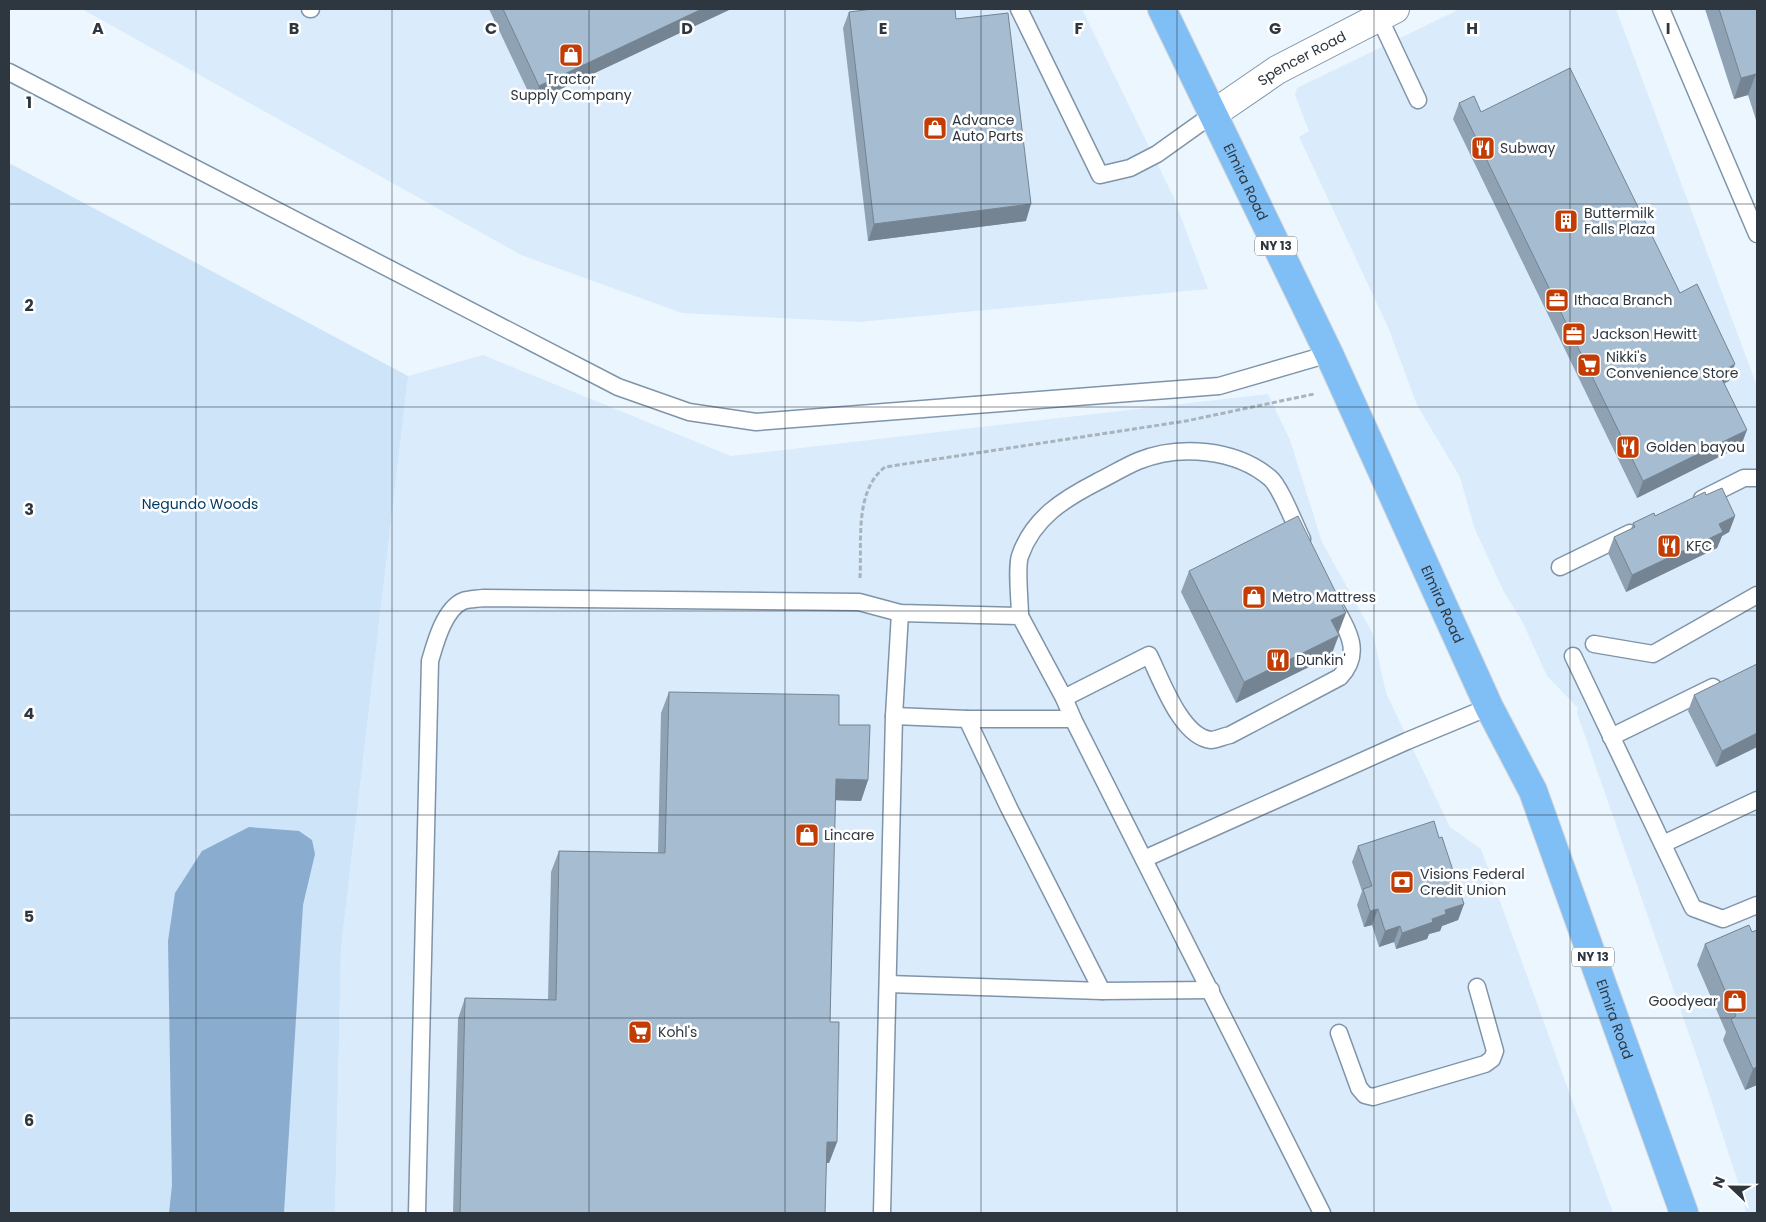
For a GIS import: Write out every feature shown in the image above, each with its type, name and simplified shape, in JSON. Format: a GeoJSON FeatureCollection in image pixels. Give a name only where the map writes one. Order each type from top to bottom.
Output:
{"type":"FeatureCollection","features":[{"type":"Feature","properties":{"kind":"highway","name":"Elmira Road"},"geometry":{"type":"LineString","coordinates":[[1162,9],[1329,354],[1489,707],[1533,791],[1684,1213]]}},
{"type":"Feature","properties":{"kind":"street","name":"Spencer Road"},"geometry":{"type":"LineString","coordinates":[[1212,114],[1277,70],[1387,13]]}},
{"type":"Feature","properties":{"kind":"lane"},"geometry":{"type":"LineString","coordinates":[[1018,9],[1100,175],[1130,168],[1157,154],[1212,114]]}},
{"type":"Feature","properties":{"kind":"lane"},"geometry":{"type":"LineString","coordinates":[[1661,9],[1757,234]]}},
{"type":"Feature","properties":{"kind":"lane"},"geometry":{"type":"LineString","coordinates":[[1387,13],[1418,100]]}},
{"type":"Feature","properties":{"kind":"lane"},"geometry":{"type":"LineString","coordinates":[[9,72],[601,379],[618,387],[689,412],[756,422],[1220,386],[1329,354]]}},
{"type":"Feature","properties":{"kind":"lane"},"geometry":{"type":"LineString","coordinates":[[1311,558],[1272,480],[1253,466],[1229,456],[1198,451],[1160,454],[1139,461],[1071,495],[1050,510],[1032,533],[1020,557],[1020,616],[1064,698],[1322,1213]]}},
{"type":"Feature","properties":{"kind":"lane"},"geometry":{"type":"LineString","coordinates":[[1692,504],[1744,478],[1757,478]]}},
{"type":"Feature","properties":{"kind":"lane"},"geometry":{"type":"LineString","coordinates":[[1560,567],[1648,525]]}},
{"type":"Feature","properties":{"kind":"lane"},"geometry":{"type":"LineString","coordinates":[[1064,698],[1149,655],[1186,727],[1197,735],[1212,740],[1230,735],[1340,677],[1348,668],[1353,652],[1350,638],[1324,584]]}},
{"type":"Feature","properties":{"kind":"lane"},"geometry":{"type":"LineString","coordinates":[[1594,644],[1653,654],[1757,595]]}},
{"type":"Feature","properties":{"kind":"lane"},"geometry":{"type":"LineString","coordinates":[[416,1213],[430,661],[436,639],[447,617],[462,602],[483,598],[859,602],[900,613],[1020,616]]}},
{"type":"Feature","properties":{"kind":"lane"},"geometry":{"type":"LineString","coordinates":[[882,1213],[894,716],[900,613]]}},
{"type":"Feature","properties":{"kind":"lane"},"geometry":{"type":"LineString","coordinates":[[1573,656],[1693,908],[1723,919],[1757,905]]}},
{"type":"Feature","properties":{"kind":"lane"},"geometry":{"type":"LineString","coordinates":[[1611,737],[1723,682]]}},
{"type":"Feature","properties":{"kind":"lane"},"geometry":{"type":"LineString","coordinates":[[1144,859],[1407,741],[1489,707]]}},
{"type":"Feature","properties":{"kind":"lane"},"geometry":{"type":"LineString","coordinates":[[894,716],[967,720],[1073,719]]}},
{"type":"Feature","properties":{"kind":"lane"},"geometry":{"type":"LineString","coordinates":[[967,720],[1009,808],[1102,991]]}},
{"type":"Feature","properties":{"kind":"lane"},"geometry":{"type":"LineString","coordinates":[[1662,844],[1757,800]]}},
{"type":"Feature","properties":{"kind":"lane"},"geometry":{"type":"LineString","coordinates":[[888,984],[1102,991],[1211,990]]}},
{"type":"Feature","properties":{"kind":"lane"},"geometry":{"type":"LineString","coordinates":[[1339,1033],[1359,1088],[1365,1095],[1373,1096],[1486,1064],[1495,1052],[1477,987]]}},
{"type":"Feature","properties":{"kind":"path"},"geometry":{"type":"LineString","coordinates":[[859,602],[864,497],[877,473],[885,467],[1186,421],[1344,388]]}},
{"type":"Feature","properties":{"kind":"shaded area"},"geometry":{"type":"Polygon","coordinates":[[[82,9],[1082,9],[1173,196],[1208,289],[859,322],[682,313],[521,255],[82,9]]]}},
{"type":"Feature","properties":{"kind":"shaded area"},"geometry":{"type":"Polygon","coordinates":[[[1460,9],[1616,9],[1757,386],[1757,1213],[1746,1213],[1738,1182],[1698,1060],[1577,713],[1578,708],[1547,676],[1522,621],[1503,590],[1474,527],[1460,477],[1417,405],[1388,327],[1299,137],[1309,131],[1295,95],[1297,88],[1460,9]]]}},
{"type":"Feature","properties":{"kind":"shaded area"},"geometry":{"type":"Polygon","coordinates":[[[483,355],[731,456],[1268,394],[1290,440],[1322,542],[1373,634],[1386,693],[1450,827],[1481,849],[1613,1213],[335,1213],[341,948],[408,376],[483,355]]]}},
{"type":"Feature","properties":{"kind":"shaded area"},"geometry":{"type":"Polygon","coordinates":[[[249,827],[299,831],[312,840],[315,854],[303,905],[284,1213],[169,1213],[172,1185],[168,941],[175,893],[202,851],[249,827]]]}},
{"type":"Feature","properties":{"kind":"green space","name":"Negundo Woods"},"geometry":{"type":"Polygon","coordinates":[[[9,163],[408,376],[341,948],[335,1213],[9,1213],[9,163]]]}},
{"type":"Feature","properties":{"kind":"building","name":"Tractor Supply Company"},"geometry":{"type":"Polygon","coordinates":[[[503,9],[702,9],[539,86],[503,9]]]}},
{"type":"Feature","properties":{"kind":"building","name":"Advance Auto Parts"},"geometry":{"type":"Polygon","coordinates":[[[873,9],[955,9],[956,19],[1008,13],[1031,204],[874,224],[849,12],[873,9]]]}},
{"type":"Feature","properties":{"kind":"building"},"geometry":{"type":"Polygon","coordinates":[[[1719,9],[1757,9],[1757,79],[1756,74],[1741,78],[1719,9]]]}},
{"type":"Feature","properties":{"kind":"building","name":"Buttermilk Falls Plaza"},"geometry":{"type":"Polygon","coordinates":[[[1570,68],[1680,293],[1697,284],[1735,364],[1719,373],[1747,430],[1643,481],[1459,103],[1474,96],[1481,112],[1570,68]]]}},
{"type":"Feature","properties":{"kind":"building","name":"KFC"},"geometry":{"type":"Polygon","coordinates":[[[1722,488],[1735,516],[1719,524],[1723,532],[1632,575],[1614,537],[1635,527],[1633,523],[1654,513],[1655,516],[1705,492],[1706,495],[1722,488]]]}},
{"type":"Feature","properties":{"kind":"building"},"geometry":{"type":"Polygon","coordinates":[[[1298,516],[1346,613],[1331,620],[1339,635],[1244,682],[1189,571],[1298,516]]]}},
{"type":"Feature","properties":{"kind":"building"},"geometry":{"type":"Polygon","coordinates":[[[1757,664],[1757,733],[1722,751],[1694,695],[1757,664]]]}},
{"type":"Feature","properties":{"kind":"building","name":"Kohl's"},"geometry":{"type":"Polygon","coordinates":[[[669,692],[839,695],[839,725],[870,725],[868,780],[836,779],[830,1022],[839,1022],[837,1142],[827,1142],[825,1213],[460,1213],[465,998],[556,1000],[559,851],[665,853],[669,692]]]}},
{"type":"Feature","properties":{"kind":"building","name":"Visions Federal Credit Union"},"geometry":{"type":"Polygon","coordinates":[[[1434,821],[1439,838],[1442,837],[1464,904],[1445,910],[1446,914],[1432,919],[1433,922],[1402,933],[1400,926],[1385,931],[1378,909],[1370,911],[1363,889],[1372,886],[1358,846],[1434,821]]]}},
{"type":"Feature","properties":{"kind":"building","name":"Goodyear"},"geometry":{"type":"Polygon","coordinates":[[[1749,925],[1752,932],[1757,930],[1757,1067],[1753,1069],[1731,1019],[1736,1016],[1705,944],[1749,925]]]}},
{"type":"Feature","properties":{"kind":"place","name":"Tractor Supply Company"},"geometry":{"type":"Point","coordinates":[571,55]}},
{"type":"Feature","properties":{"kind":"place","name":"Advance Auto Parts"},"geometry":{"type":"Point","coordinates":[935,128]}},
{"type":"Feature","properties":{"kind":"place","name":"Subway"},"geometry":{"type":"Point","coordinates":[1483,148]}},
{"type":"Feature","properties":{"kind":"place","name":"Buttermilk Falls Plaza"},"geometry":{"type":"Point","coordinates":[1566,221]}},
{"type":"Feature","properties":{"kind":"place","name":"Ithaca Branch"},"geometry":{"type":"Point","coordinates":[1557,300]}},
{"type":"Feature","properties":{"kind":"place","name":"Jackson Hewitt"},"geometry":{"type":"Point","coordinates":[1574,334]}},
{"type":"Feature","properties":{"kind":"place","name":"Nikki's Convenience Store"},"geometry":{"type":"Point","coordinates":[1589,365]}},
{"type":"Feature","properties":{"kind":"place","name":"Golden bayou"},"geometry":{"type":"Point","coordinates":[1628,447]}},
{"type":"Feature","properties":{"kind":"place","name":"KFC"},"geometry":{"type":"Point","coordinates":[1669,546]}},
{"type":"Feature","properties":{"kind":"place","name":"Metro Mattress"},"geometry":{"type":"Point","coordinates":[1254,597]}},
{"type":"Feature","properties":{"kind":"place","name":"Dunkin'"},"geometry":{"type":"Point","coordinates":[1278,660]}},
{"type":"Feature","properties":{"kind":"place","name":"Lincare"},"geometry":{"type":"Point","coordinates":[807,835]}},
{"type":"Feature","properties":{"kind":"place","name":"Visions Federal Credit Union"},"geometry":{"type":"Point","coordinates":[1402,882]}},
{"type":"Feature","properties":{"kind":"place","name":"Goodyear"},"geometry":{"type":"Point","coordinates":[1735,1001]}},
{"type":"Feature","properties":{"kind":"place","name":"Kohl's"},"geometry":{"type":"Point","coordinates":[640,1032]}}]}
